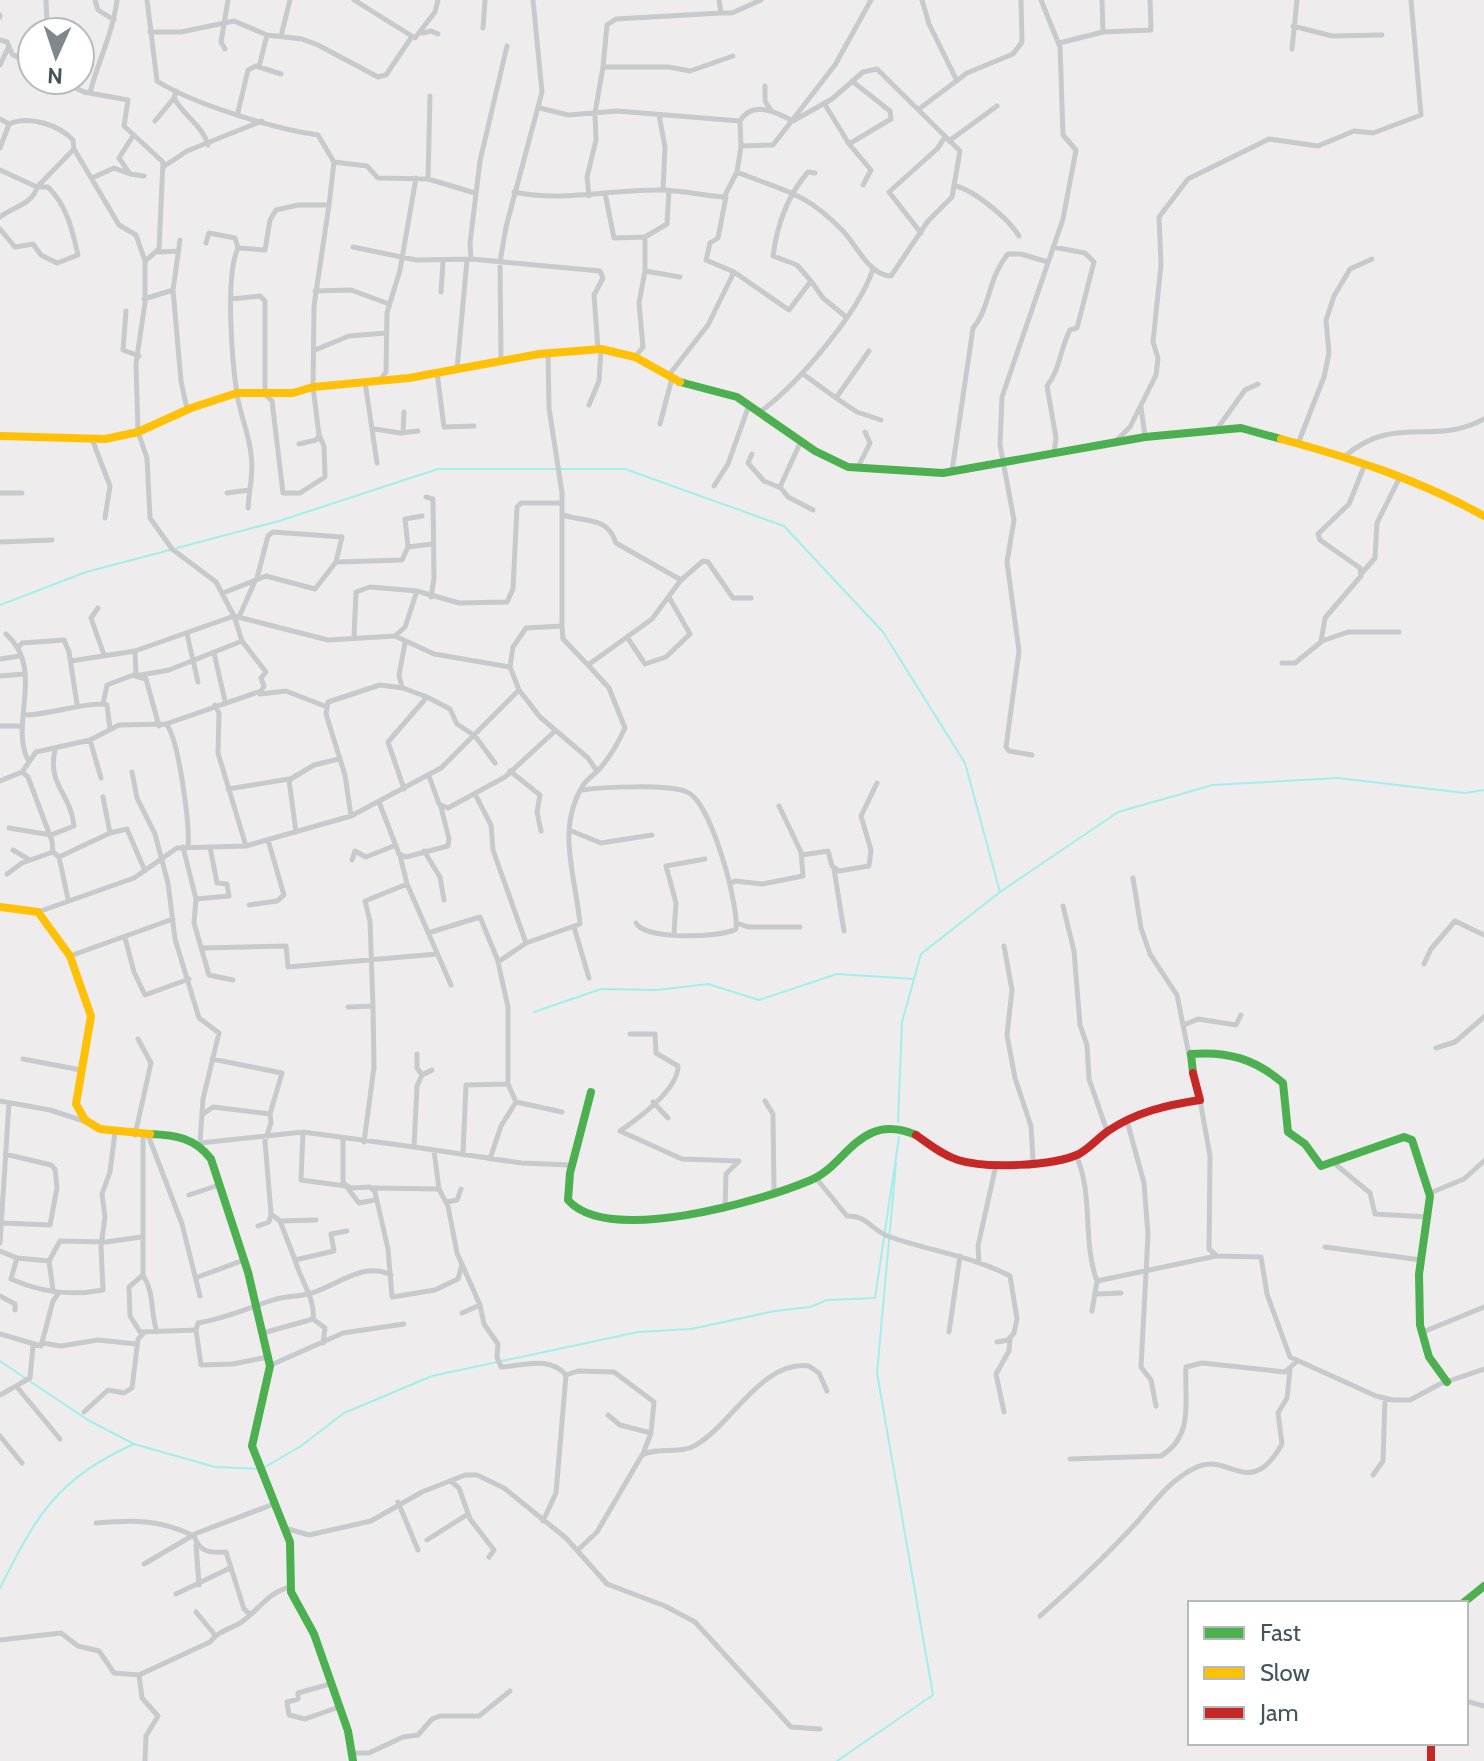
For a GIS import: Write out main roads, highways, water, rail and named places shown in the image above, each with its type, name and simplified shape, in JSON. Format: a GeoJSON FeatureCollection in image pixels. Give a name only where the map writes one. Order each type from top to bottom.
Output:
{"type":"FeatureCollection","features":[{"type":"Feature","properties":{"kind":"waterway"},"geometry":{"type":"LineString","coordinates":[[177,548],[279,521],[438,469],[625,469],[784,526],[883,632],[965,763],[1000,892]]}},
{"type":"Feature","properties":{"kind":"waterway"},"geometry":{"type":"LineString","coordinates":[[0,605],[86,572],[170,550]]}},
{"type":"Feature","properties":{"kind":"waterway"},"geometry":{"type":"LineString","coordinates":[[898,1122],[902,1022],[921,954],[1000,892],[1118,812],[1213,785],[1338,778],[1465,793],[1484,790]]}},
{"type":"Feature","properties":{"kind":"waterway"},"geometry":{"type":"LineString","coordinates":[[534,1012],[601,989],[657,990],[708,984],[759,1000],[837,974],[914,979]]}},
{"type":"Feature","properties":{"kind":"waterway"},"geometry":{"type":"LineString","coordinates":[[265,1467],[301,1446],[344,1413],[432,1376],[638,1332],[691,1329],[775,1311],[810,1307],[827,1300],[875,1298],[899,1137]]}},
{"type":"Feature","properties":{"kind":"waterway"},"geometry":{"type":"LineString","coordinates":[[837,1761],[933,1695],[877,1373],[896,1163]]}},
{"type":"Feature","properties":{"kind":"waterway"},"geometry":{"type":"LineString","coordinates":[[0,1361],[25,1378]]}},
{"type":"Feature","properties":{"kind":"waterway"},"geometry":{"type":"LineString","coordinates":[[31,1382],[88,1420],[134,1444]]}},
{"type":"Feature","properties":{"kind":"waterway"},"geometry":{"type":"LineString","coordinates":[[0,1588],[25,1540],[52,1502],[86,1471],[134,1444],[215,1467],[259,1469]]}}]}
